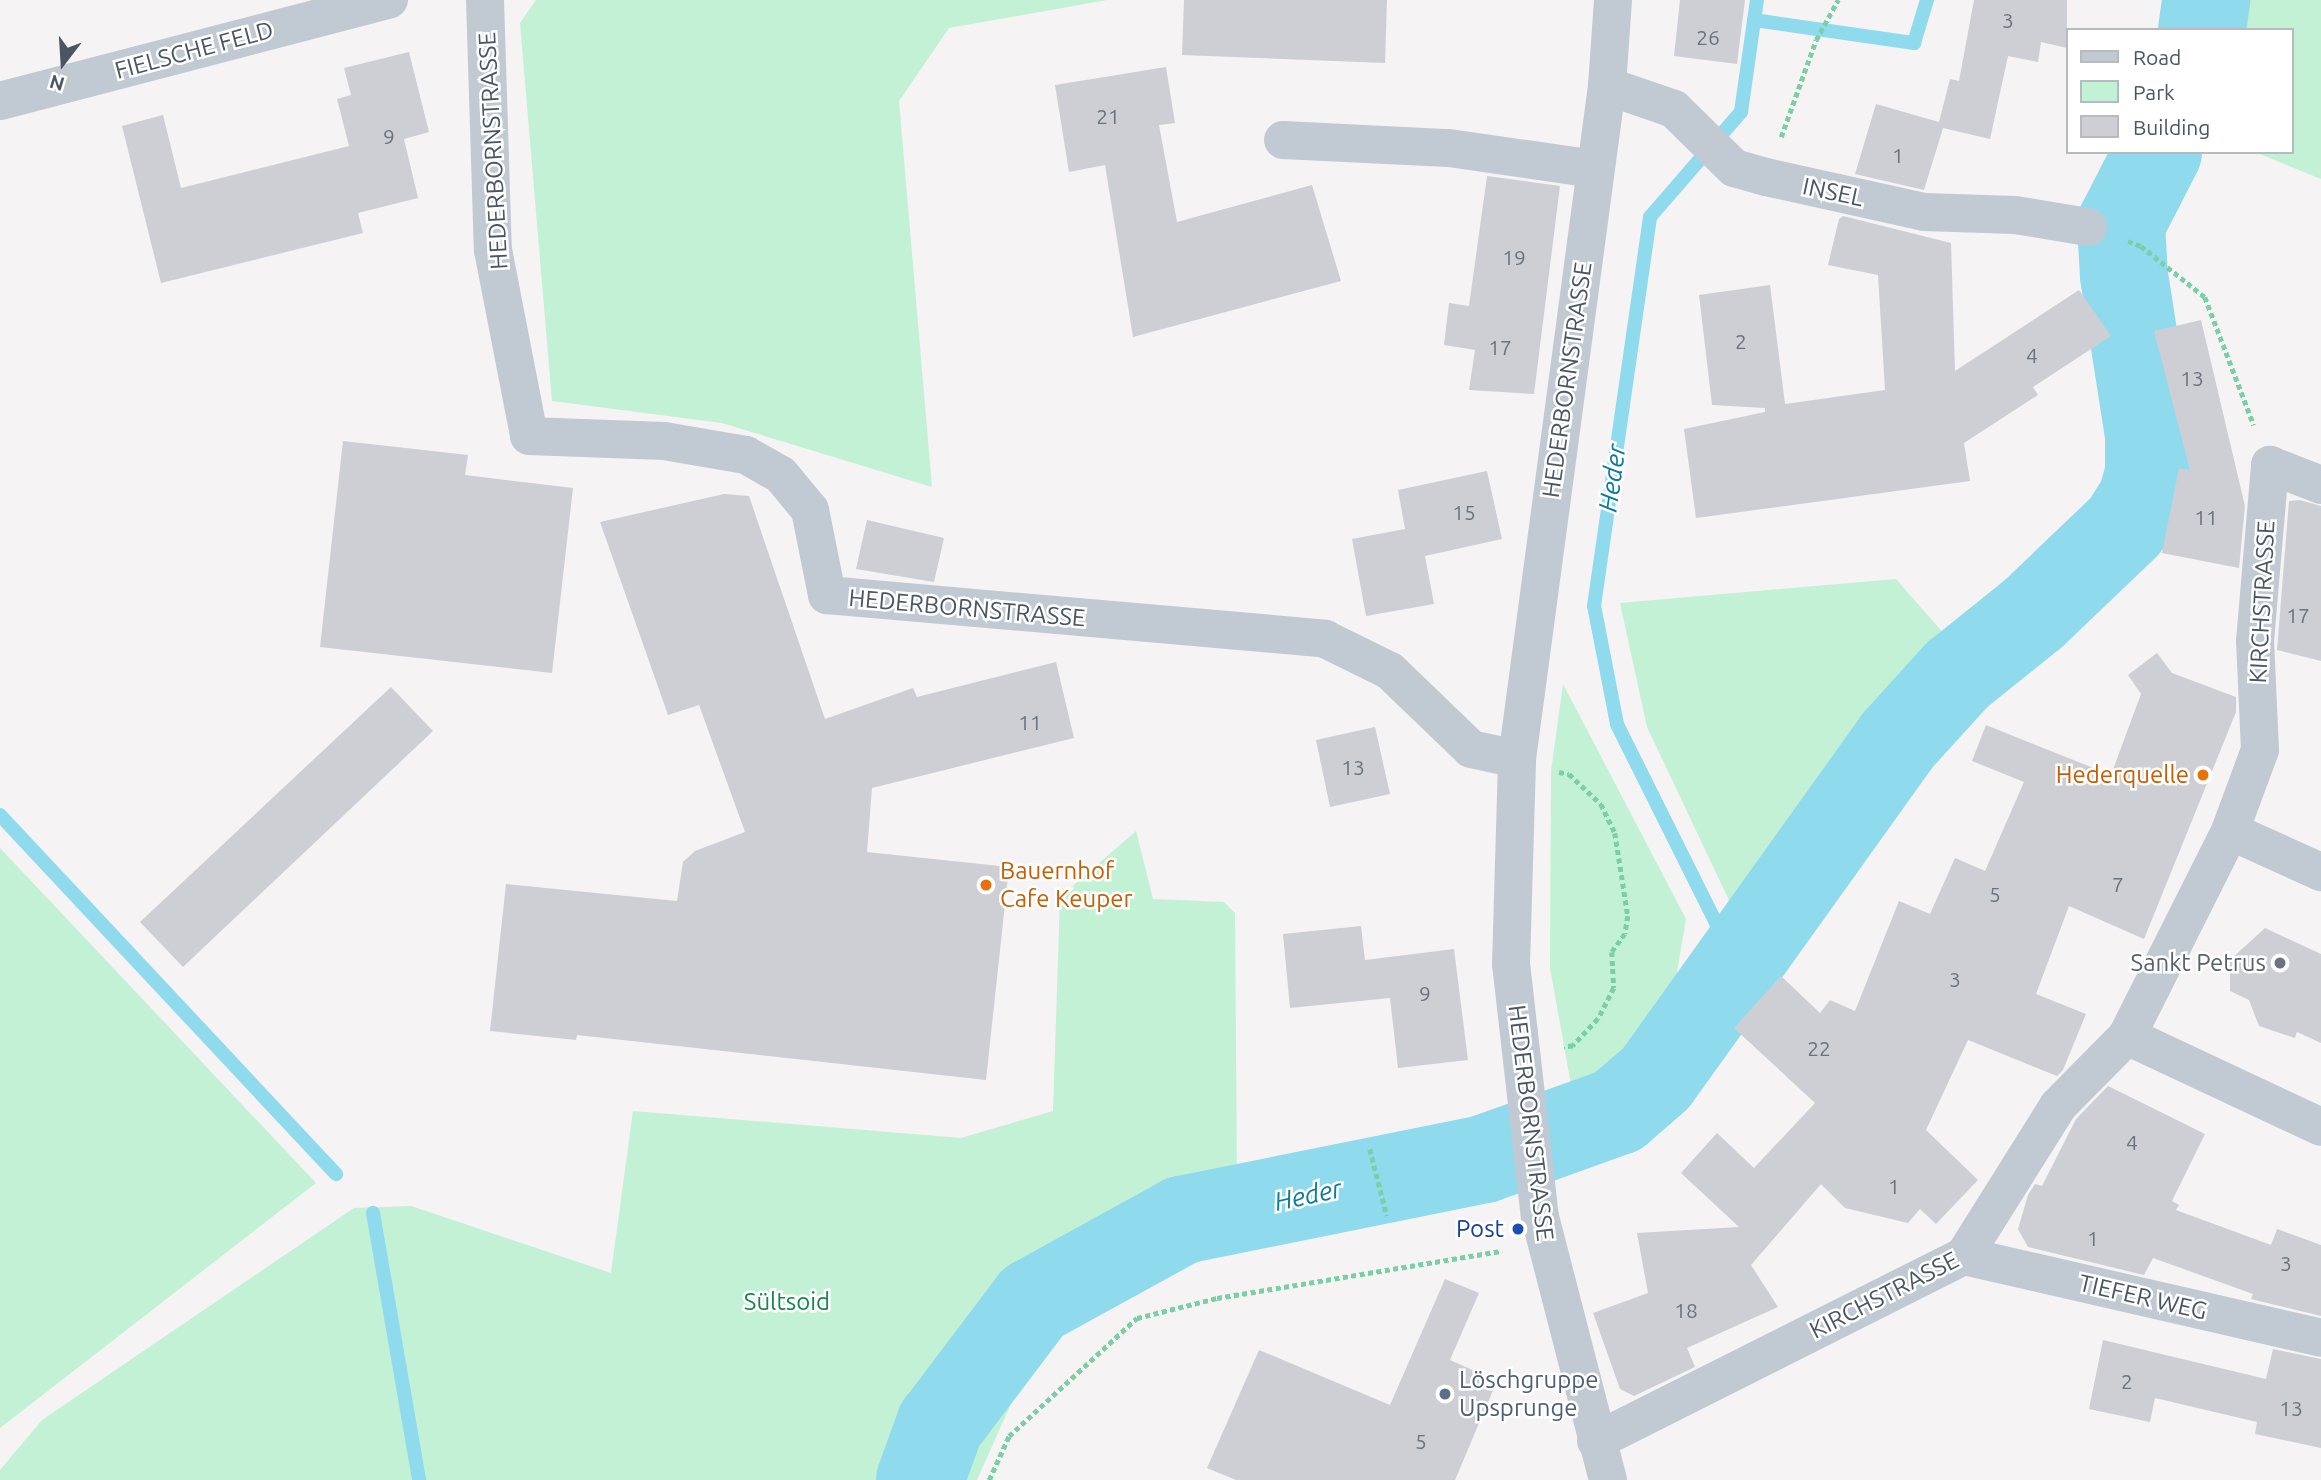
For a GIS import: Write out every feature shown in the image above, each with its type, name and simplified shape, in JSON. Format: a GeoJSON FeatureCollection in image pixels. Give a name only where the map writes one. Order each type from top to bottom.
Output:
{"type":"FeatureCollection","features":[{"type":"Feature","properties":{"kind":"street","name":"FIELSCHE FELD"},"geometry":{"type":"LineString","coordinates":[[0,101],[389,0]]}},
{"type":"Feature","properties":{"kind":"street","name":"HEDERBORNSTRASSE"},"geometry":{"type":"LineString","coordinates":[[485,0],[493,250],[529,436],[664,441],[746,455],[780,475],[810,510],[827,595],[1325,639],[1390,671],[1471,750],[1517,763]]}},
{"type":"Feature","properties":{"kind":"street","name":"HEDERBORNSTRASSE"},"geometry":{"type":"LineString","coordinates":[[1608,1480],[1545,1244],[1537,1199],[1511,964],[1517,763],[1607,86],[1614,0]]}},
{"type":"Feature","properties":{"kind":"street"},"geometry":{"type":"LineString","coordinates":[[1607,86],[1674,109],[1750,172]]}},
{"type":"Feature","properties":{"kind":"street"},"geometry":{"type":"LineString","coordinates":[[1283,140],[1449,148],[1595,169]]}},
{"type":"Feature","properties":{"kind":"street","name":"INSEL"},"geometry":{"type":"LineString","coordinates":[[1750,172],[1924,212],[2015,215],[2088,227]]}},
{"type":"Feature","properties":{"kind":"street"},"geometry":{"type":"LineString","coordinates":[[2270,465],[2321,485]]}},
{"type":"Feature","properties":{"kind":"street","name":"KIRCHSTRASSE"},"geometry":{"type":"LineString","coordinates":[[1596,1441],[1964,1256],[2058,1106],[2127,1036],[2230,831],[2260,750],[2255,641],[2270,465]]}},
{"type":"Feature","properties":{"kind":"street"},"geometry":{"type":"LineString","coordinates":[[2230,831],[2321,872]]}},
{"type":"Feature","properties":{"kind":"street"},"geometry":{"type":"LineString","coordinates":[[2127,1036],[2321,1127]]}},
{"type":"Feature","properties":{"kind":"street","name":"TIEFER WEG"},"geometry":{"type":"LineString","coordinates":[[1964,1256],[2321,1338]]}},
{"type":"Feature","properties":{"kind":"path"},"geometry":{"type":"LineString","coordinates":[[1750,172],[1838,0]]}},
{"type":"Feature","properties":{"kind":"path"},"geometry":{"type":"LineString","coordinates":[[2141,246],[2205,297],[2270,465]]}},
{"type":"Feature","properties":{"kind":"path"},"geometry":{"type":"LineString","coordinates":[[1517,763],[1569,774],[1601,804],[1615,833],[1628,916],[1625,934],[1612,952],[1614,988],[1598,1019],[1573,1046],[1522,1055]]}},
{"type":"Feature","properties":{"kind":"path"},"geometry":{"type":"LineString","coordinates":[[1370,1149],[1387,1216]]}},
{"type":"Feature","properties":{"kind":"path"},"geometry":{"type":"LineString","coordinates":[[989,1480],[1009,1436],[1137,1318],[1217,1298],[1545,1244]]}},
{"type":"Feature","properties":{"kind":"green space"},"geometry":{"type":"Polygon","coordinates":[[[536,0],[1107,0],[949,28],[899,101],[932,487],[722,423],[552,401],[520,23],[536,0]]]}},
{"type":"Feature","properties":{"kind":"green space"},"geometry":{"type":"Polygon","coordinates":[[[2219,0],[2321,0],[2321,179],[2260,154],[2293,154],[2293,28],[2212,28],[2219,0]]]}},
{"type":"Feature","properties":{"kind":"green space"},"geometry":{"type":"Polygon","coordinates":[[[1896,579],[1959,651],[1878,726],[1771,882],[1736,915],[1647,727],[1620,603],[1896,579]]]}},
{"type":"Feature","properties":{"kind":"green space"},"geometry":{"type":"Polygon","coordinates":[[[1563,684],[1686,919],[1673,996],[1637,1046],[1608,1076],[1572,1090],[1550,968],[1551,771],[1563,684]]]}},
{"type":"Feature","properties":{"kind":"green space","name":"Sültsoid"},"geometry":{"type":"Polygon","coordinates":[[[1136,831],[1153,899],[1224,902],[1235,913],[1237,1179],[1170,1185],[1098,1223],[1167,1202],[1211,1231],[1051,1314],[977,1480],[0,1480],[0,1470],[42,1420],[354,1208],[411,1206],[611,1273],[633,1111],[961,1138],[1053,1111],[1060,897],[1136,831]]]}},
{"type":"Feature","properties":{"kind":"green space"},"geometry":{"type":"Polygon","coordinates":[[[0,848],[316,1183],[0,1428],[0,848]]]}},
{"type":"Feature","properties":{"kind":"building"},"geometry":{"type":"Polygon","coordinates":[[[1184,0],[1387,0],[1385,63],[1182,55],[1184,0]]]}},
{"type":"Feature","properties":{"kind":"building"},"geometry":{"type":"Polygon","coordinates":[[[1680,0],[1745,0],[1737,64],[1674,56],[1680,0]]]}},
{"type":"Feature","properties":{"kind":"building"},"geometry":{"type":"Polygon","coordinates":[[[1974,0],[2067,0],[2066,48],[2041,42],[2038,62],[2008,56],[1990,139],[1943,128],[1924,190],[1855,174],[1876,104],[1939,122],[1950,79],[1959,81],[1974,0]]]}},
{"type":"Feature","properties":{"kind":"building"},"geometry":{"type":"Polygon","coordinates":[[[409,52],[429,132],[404,139],[418,198],[358,213],[363,233],[161,283],[122,126],[163,115],[181,188],[349,146],[337,99],[351,95],[344,68],[409,52]]]}},
{"type":"Feature","properties":{"kind":"building"},"geometry":{"type":"Polygon","coordinates":[[[1166,67],[1175,123],[1159,125],[1177,222],[1312,185],[1341,281],[1133,337],[1105,165],[1069,172],[1055,85],[1166,67]]]}},
{"type":"Feature","properties":{"kind":"building"},"geometry":{"type":"Polygon","coordinates":[[[1487,176],[1560,186],[1534,394],[1469,390],[1475,350],[1444,345],[1449,303],[1469,306],[1487,176]]]}},
{"type":"Feature","properties":{"kind":"building"},"geometry":{"type":"Polygon","coordinates":[[[1843,216],[1951,243],[1955,371],[2079,290],[2111,336],[2033,387],[2038,395],[1964,443],[1970,481],[1696,518],[1684,429],[1765,412],[1765,408],[1712,405],[1699,295],[1770,285],[1785,404],[1885,390],[1878,275],[1828,265],[1839,219],[1843,216]]]}},
{"type":"Feature","properties":{"kind":"building"},"geometry":{"type":"Polygon","coordinates":[[[2201,320],[2245,506],[2239,568],[2162,553],[2179,468],[2190,470],[2154,331],[2201,320]]]}},
{"type":"Feature","properties":{"kind":"building"},"geometry":{"type":"Polygon","coordinates":[[[343,441],[468,455],[465,475],[573,488],[552,673],[320,647],[343,441]]]}},
{"type":"Feature","properties":{"kind":"building"},"geometry":{"type":"Polygon","coordinates":[[[1487,471],[1502,539],[1425,556],[1434,604],[1366,616],[1352,539],[1405,529],[1398,490],[1487,471]]]}},
{"type":"Feature","properties":{"kind":"building"},"geometry":{"type":"Polygon","coordinates":[[[724,494],[749,496],[825,719],[913,688],[917,697],[1056,662],[1074,738],[872,788],[867,852],[1009,867],[986,1080],[577,1035],[576,1040],[490,1031],[506,884],[677,901],[683,862],[695,851],[745,832],[699,705],[668,715],[600,522],[724,494]]]}},
{"type":"Feature","properties":{"kind":"building"},"geometry":{"type":"Polygon","coordinates":[[[2300,500],[2321,506],[2321,661],[2277,650],[2289,501],[2300,500]]]}},
{"type":"Feature","properties":{"kind":"building"},"geometry":{"type":"Polygon","coordinates":[[[867,520],[944,538],[934,582],[856,569],[867,520]]]}},
{"type":"Feature","properties":{"kind":"building"},"geometry":{"type":"Polygon","coordinates":[[[2157,653],[2172,673],[2236,697],[2236,712],[2144,939],[2069,906],[2036,994],[2086,1014],[2063,1070],[2057,1076],[1968,1040],[1926,1130],[1978,1180],[1936,1224],[1920,1209],[1908,1223],[1845,1208],[1821,1184],[1751,1265],[1778,1307],[1687,1348],[1695,1367],[1634,1396],[1620,1389],[1593,1313],[1648,1293],[1637,1233],[1739,1227],[1681,1173],[1717,1133],[1754,1168],[1815,1103],[1734,1028],[1781,976],[1820,1013],[1830,1000],[1855,1011],[1899,901],[1930,914],[1955,858],[1985,871],[2024,782],[1972,761],[1986,725],[2111,775],[2141,694],[2128,675],[2157,653]]]}},
{"type":"Feature","properties":{"kind":"building"},"geometry":{"type":"Polygon","coordinates":[[[391,687],[433,731],[183,967],[140,922],[391,687]]]}},
{"type":"Feature","properties":{"kind":"building"},"geometry":{"type":"Polygon","coordinates":[[[1375,727],[1390,794],[1330,807],[1316,740],[1375,727]]]}},
{"type":"Feature","properties":{"kind":"building"},"geometry":{"type":"Polygon","coordinates":[[[1361,926],[1365,960],[1454,949],[1468,1060],[1398,1068],[1390,998],[1290,1008],[1283,934],[1361,926]]]}},
{"type":"Feature","properties":{"kind":"building","name":"Sankt Petrus"},"geometry":{"type":"Polygon","coordinates":[[[2265,928],[2321,954],[2321,1043],[2297,1032],[2295,1038],[2259,1026],[2249,1000],[2230,991],[2230,960],[2265,928]]]}},
{"type":"Feature","properties":{"kind":"building"},"geometry":{"type":"Polygon","coordinates":[[[2108,1086],[2205,1134],[2172,1201],[2179,1205],[2176,1210],[2271,1245],[2277,1229],[2321,1245],[2321,1316],[2251,1299],[2253,1294],[2153,1258],[2144,1275],[2028,1247],[2018,1229],[2028,1195],[2035,1184],[2042,1186],[2076,1119],[2108,1086]]]}},
{"type":"Feature","properties":{"kind":"building"},"geometry":{"type":"Polygon","coordinates":[[[1445,1279],[1479,1293],[1450,1360],[1497,1381],[1455,1480],[1236,1480],[1207,1468],[1259,1350],[1390,1405],[1445,1279]]]}},
{"type":"Feature","properties":{"kind":"building"},"geometry":{"type":"Polygon","coordinates":[[[2103,1340],[2266,1379],[2273,1349],[2321,1359],[2321,1448],[2255,1434],[2257,1422],[2155,1398],[2150,1422],[2089,1409],[2103,1340]]]}},
{"type":"Feature","properties":{"kind":"waterway","name":"Heder"},"geometry":{"type":"LineString","coordinates":[[1736,963],[1617,724],[1594,606],[1650,217],[1741,112],[1757,0]]}},
{"type":"Feature","properties":{"kind":"waterway"},"geometry":{"type":"LineString","coordinates":[[1754,20],[1914,43],[1927,0]]}},
{"type":"Feature","properties":{"kind":"waterway","name":"Heder"},"geometry":{"type":"LineString","coordinates":[[2202,28],[2206,0]]}},
{"type":"Feature","properties":{"kind":"waterway","name":"Heder"},"geometry":{"type":"LineString","coordinates":[[920,1480],[940,1425],[1033,1302],[1182,1220],[1484,1159],[1618,1111],[1656,1078],[1897,741],[1957,675],[2033,614],[2125,526],[2142,499],[2149,472],[2149,435],[2124,276],[2121,224],[2157,154]]}},
{"type":"Feature","properties":{"kind":"waterway"},"geometry":{"type":"LineString","coordinates":[[0,815],[336,1174]]}},
{"type":"Feature","properties":{"kind":"waterway"},"geometry":{"type":"LineString","coordinates":[[373,1213],[419,1480]]}},
{"type":"Feature","properties":{"kind":"place","name":"Hederquelle"},"geometry":{"type":"Point","coordinates":[2203,775]}},
{"type":"Feature","properties":{"kind":"place","name":"Bauernhof Cafe Keuper"},"geometry":{"type":"Point","coordinates":[986,885]}},
{"type":"Feature","properties":{"kind":"place","name":"Sankt Petrus"},"geometry":{"type":"Point","coordinates":[2280,963]}},
{"type":"Feature","properties":{"kind":"place","name":"Post"},"geometry":{"type":"Point","coordinates":[1518,1229]}},
{"type":"Feature","properties":{"kind":"place","name":"Löschgruppe Upsprunge"},"geometry":{"type":"Point","coordinates":[1445,1394]}}]}
